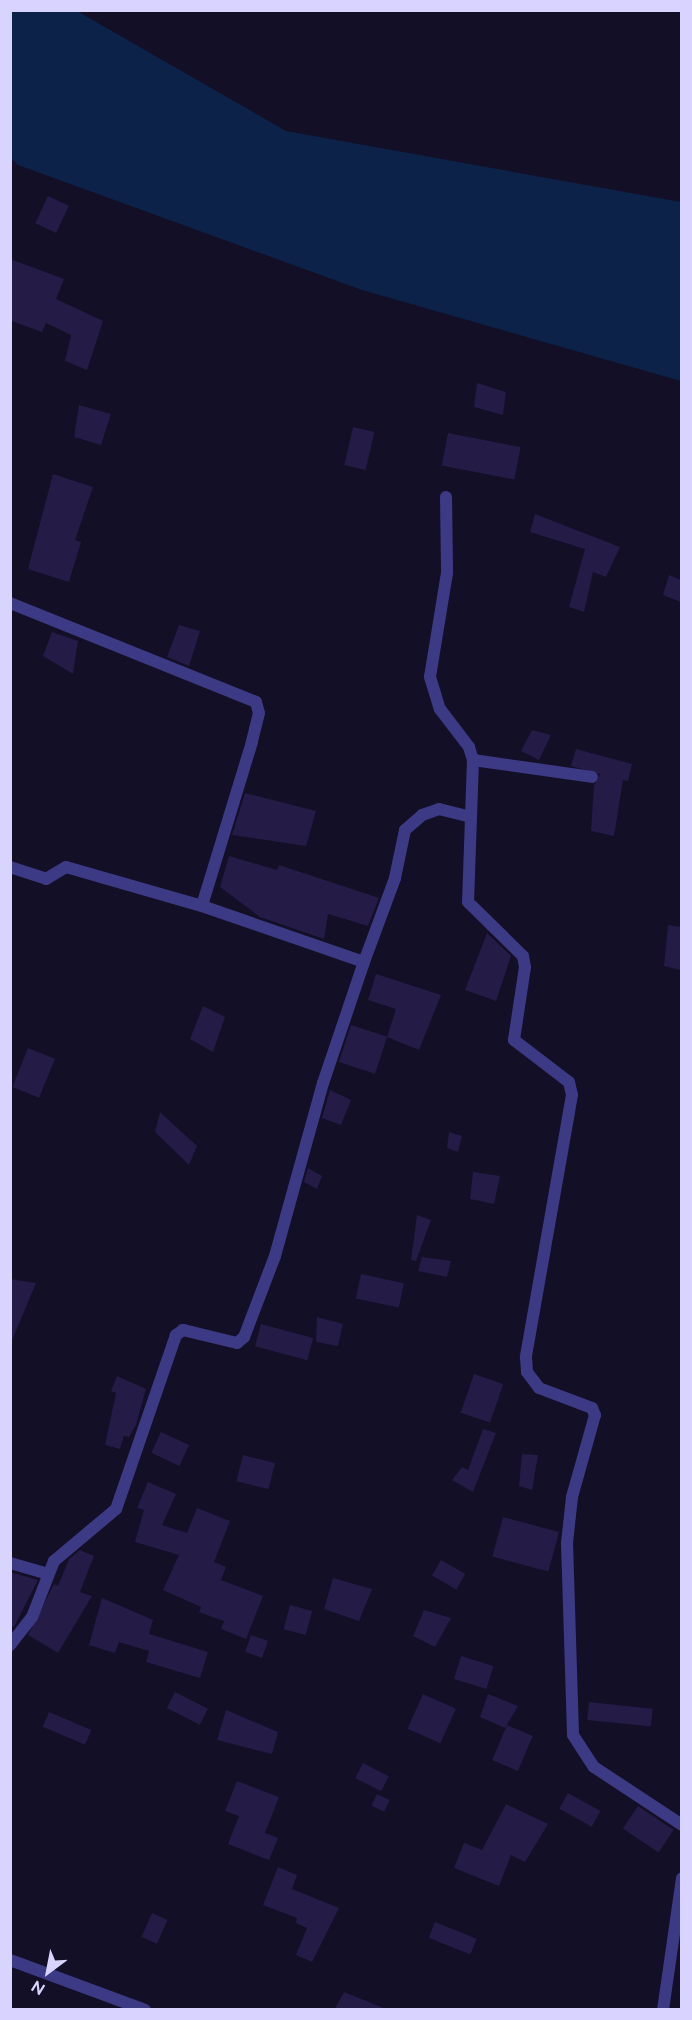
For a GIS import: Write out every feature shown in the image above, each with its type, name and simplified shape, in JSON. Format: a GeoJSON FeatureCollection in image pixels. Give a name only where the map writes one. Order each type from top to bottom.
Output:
{"type":"FeatureCollection","features":[{"type":"Feature","properties":{"kind":"street"},"geometry":{"type":"LineString","coordinates":[[446,497],[447,573],[432,655],[431,691],[473,760],[468,902],[515,946],[525,967],[514,1040],[569,1082],[572,1095],[526,1357],[527,1372],[539,1388],[592,1408],[595,1415],[572,1497],[567,1543],[573,1735],[594,1767],[681,1825]]}},
{"type":"Feature","properties":{"kind":"street"},"geometry":{"type":"LineString","coordinates":[[10,603],[256,702],[259,713],[252,742],[202,906]]}},
{"type":"Feature","properties":{"kind":"street"},"geometry":{"type":"LineString","coordinates":[[473,760],[592,777]]}},
{"type":"Feature","properties":{"kind":"street"},"geometry":{"type":"LineString","coordinates":[[10,1645],[32,1617],[54,1561],[116,1509],[176,1335],[183,1330],[237,1343],[244,1337],[275,1256],[323,1083],[395,878],[405,830],[422,815],[439,809],[471,817]]}},
{"type":"Feature","properties":{"kind":"street"},"geometry":{"type":"LineString","coordinates":[[10,867],[46,879],[66,867],[202,906],[364,962]]}},
{"type":"Feature","properties":{"kind":"street"},"geometry":{"type":"LineString","coordinates":[[10,1563],[48,1574]]}},
{"type":"Feature","properties":{"kind":"street"},"geometry":{"type":"LineString","coordinates":[[663,2010],[681,1878]]}},
{"type":"Feature","properties":{"kind":"street"},"geometry":{"type":"LineString","coordinates":[[10,1960],[145,2010]]}},
{"type":"Feature","properties":{"kind":"water"},"geometry":{"type":"Polygon","coordinates":[[[11,10],[77,11],[286,131],[681,202],[681,381],[362,290],[18,165],[11,158],[11,10]]]}},
{"type":"Feature","properties":{"kind":"building"},"geometry":{"type":"Polygon","coordinates":[[[48,196],[69,206],[56,233],[35,223],[48,196]]]}},
{"type":"Feature","properties":{"kind":"building"},"geometry":{"type":"Polygon","coordinates":[[[10,259],[64,279],[56,299],[103,321],[87,370],[65,361],[71,335],[46,323],[42,332],[12,321],[10,259]]]}},
{"type":"Feature","properties":{"kind":"building"},"geometry":{"type":"Polygon","coordinates":[[[477,383],[506,392],[503,415],[474,407],[477,383]]]}},
{"type":"Feature","properties":{"kind":"building"},"geometry":{"type":"Polygon","coordinates":[[[79,405],[111,414],[101,445],[74,437],[79,405]]]}},
{"type":"Feature","properties":{"kind":"building"},"geometry":{"type":"Polygon","coordinates":[[[353,427],[374,432],[366,470],[344,465],[353,427]]]}},
{"type":"Feature","properties":{"kind":"building"},"geometry":{"type":"Polygon","coordinates":[[[448,433],[521,447],[514,480],[442,465],[448,433]]]}},
{"type":"Feature","properties":{"kind":"building"},"geometry":{"type":"Polygon","coordinates":[[[53,474],[93,487],[75,540],[81,542],[69,582],[28,569],[53,474]]]}},
{"type":"Feature","properties":{"kind":"building"},"geometry":{"type":"Polygon","coordinates":[[[535,514],[620,547],[606,577],[593,572],[584,612],[569,607],[585,549],[530,532],[535,514]]]}},
{"type":"Feature","properties":{"kind":"building"},"geometry":{"type":"Polygon","coordinates":[[[669,575],[681,580],[681,602],[663,595],[669,575]]]}},
{"type":"Feature","properties":{"kind":"building"},"geometry":{"type":"Polygon","coordinates":[[[179,625],[200,631],[189,666],[167,657],[179,625]]]}},
{"type":"Feature","properties":{"kind":"building"},"geometry":{"type":"Polygon","coordinates":[[[52,632],[78,641],[73,674],[43,656],[52,632]]]}},
{"type":"Feature","properties":{"kind":"building"},"geometry":{"type":"Polygon","coordinates":[[[532,730],[551,735],[539,760],[521,751],[532,730]]]}},
{"type":"Feature","properties":{"kind":"building"},"geometry":{"type":"Polygon","coordinates":[[[576,749],[632,764],[628,781],[623,780],[614,836],[591,831],[594,785],[600,774],[571,766],[576,749]]]}},
{"type":"Feature","properties":{"kind":"building"},"geometry":{"type":"Polygon","coordinates":[[[245,793],[316,811],[306,846],[232,835],[245,793]]]}},
{"type":"Feature","properties":{"kind":"building"},"geometry":{"type":"Polygon","coordinates":[[[229,856],[277,870],[279,865],[379,898],[368,926],[328,914],[324,939],[260,917],[220,887],[229,856]]]}},
{"type":"Feature","properties":{"kind":"building"},"geometry":{"type":"Polygon","coordinates":[[[668,925],[681,927],[680,970],[664,966],[668,925]]]}},
{"type":"Feature","properties":{"kind":"building"},"geometry":{"type":"Polygon","coordinates":[[[487,933],[511,956],[496,1001],[465,990],[487,933]]]}},
{"type":"Feature","properties":{"kind":"building"},"geometry":{"type":"Polygon","coordinates":[[[376,974],[441,995],[419,1050],[387,1037],[396,1009],[368,1000],[376,974]]]}},
{"type":"Feature","properties":{"kind":"building"},"geometry":{"type":"Polygon","coordinates":[[[203,1006],[225,1017],[213,1052],[190,1039],[203,1006]]]}},
{"type":"Feature","properties":{"kind":"building"},"geometry":{"type":"Polygon","coordinates":[[[351,1025],[387,1037],[375,1074],[339,1062],[351,1025]]]}},
{"type":"Feature","properties":{"kind":"building"},"geometry":{"type":"Polygon","coordinates":[[[28,1048],[55,1059],[39,1098],[12,1087],[28,1048]]]}},
{"type":"Feature","properties":{"kind":"building"},"geometry":{"type":"Polygon","coordinates":[[[330,1090],[351,1100],[341,1125],[322,1118],[330,1090]]]}},
{"type":"Feature","properties":{"kind":"building"},"geometry":{"type":"Polygon","coordinates":[[[160,1112],[197,1146],[189,1165],[155,1132],[160,1112]]]}},
{"type":"Feature","properties":{"kind":"building"},"geometry":{"type":"Polygon","coordinates":[[[449,1132],[462,1136],[458,1152],[447,1148],[449,1132]]]}},
{"type":"Feature","properties":{"kind":"building"},"geometry":{"type":"Polygon","coordinates":[[[308,1168],[322,1176],[317,1189],[304,1182],[308,1168]]]}},
{"type":"Feature","properties":{"kind":"building"},"geometry":{"type":"Polygon","coordinates":[[[473,1172],[500,1176],[494,1204],[470,1199],[473,1172]]]}},
{"type":"Feature","properties":{"kind":"building"},"geometry":{"type":"Polygon","coordinates":[[[417,1215],[431,1220],[416,1261],[411,1260],[417,1215]]]}},
{"type":"Feature","properties":{"kind":"building"},"geometry":{"type":"Polygon","coordinates":[[[422,1257],[451,1261],[447,1277],[418,1271],[422,1257]]]}},
{"type":"Feature","properties":{"kind":"building"},"geometry":{"type":"Polygon","coordinates":[[[361,1274],[404,1283],[399,1308],[356,1298],[361,1274]]]}},
{"type":"Feature","properties":{"kind":"building"},"geometry":{"type":"Polygon","coordinates":[[[10,1279],[36,1283],[11,1343],[10,1343],[10,1279]]]}},
{"type":"Feature","properties":{"kind":"building"},"geometry":{"type":"Polygon","coordinates":[[[317,1317],[343,1324],[338,1346],[316,1342],[317,1317]]]}},
{"type":"Feature","properties":{"kind":"building"},"geometry":{"type":"Polygon","coordinates":[[[261,1324],[313,1338],[307,1360],[255,1346],[261,1324]]]}},
{"type":"Feature","properties":{"kind":"building"},"geometry":{"type":"Polygon","coordinates":[[[474,1374],[503,1384],[490,1423],[461,1413],[474,1374]]]}},
{"type":"Feature","properties":{"kind":"building"},"geometry":{"type":"Polygon","coordinates":[[[117,1376],[146,1389],[136,1425],[129,1437],[124,1436],[120,1449],[105,1445],[116,1393],[111,1391],[117,1376]]]}},
{"type":"Feature","properties":{"kind":"building"},"geometry":{"type":"Polygon","coordinates":[[[483,1429],[496,1433],[473,1492],[452,1480],[462,1467],[468,1470],[483,1429]]]}},
{"type":"Feature","properties":{"kind":"building"},"geometry":{"type":"Polygon","coordinates":[[[161,1432],[189,1445],[179,1466],[151,1453],[161,1432]]]}},
{"type":"Feature","properties":{"kind":"building"},"geometry":{"type":"Polygon","coordinates":[[[522,1454],[538,1455],[532,1490],[519,1486],[522,1454]]]}},
{"type":"Feature","properties":{"kind":"building"},"geometry":{"type":"Polygon","coordinates":[[[243,1455],[275,1463],[268,1489],[236,1481],[243,1455]]]}},
{"type":"Feature","properties":{"kind":"building"},"geometry":{"type":"Polygon","coordinates":[[[148,1482],[176,1494],[162,1525],[187,1533],[197,1508],[230,1521],[214,1562],[226,1567],[221,1580],[263,1596],[246,1639],[221,1629],[224,1621],[199,1612],[201,1607],[163,1590],[179,1555],[135,1542],[144,1510],[137,1508],[148,1482]]]}},
{"type":"Feature","properties":{"kind":"building"},"geometry":{"type":"Polygon","coordinates":[[[503,1517],[559,1532],[548,1572],[492,1557],[503,1517]]]}},
{"type":"Feature","properties":{"kind":"building"},"geometry":{"type":"Polygon","coordinates":[[[80,1550],[94,1556],[80,1592],[92,1596],[58,1653],[28,1635],[54,1584],[58,1586],[69,1559],[80,1550]]]}},
{"type":"Feature","properties":{"kind":"building"},"geometry":{"type":"Polygon","coordinates":[[[441,1560],[465,1574],[456,1590],[432,1576],[441,1560]]]}},
{"type":"Feature","properties":{"kind":"building"},"geometry":{"type":"Polygon","coordinates":[[[10,1572],[38,1580],[14,1627],[10,1625],[10,1572]]]}},
{"type":"Feature","properties":{"kind":"building"},"geometry":{"type":"Polygon","coordinates":[[[333,1578],[372,1589],[359,1621],[324,1609],[333,1578]]]}},
{"type":"Feature","properties":{"kind":"building"},"geometry":{"type":"Polygon","coordinates":[[[102,1598],[153,1620],[149,1634],[208,1652],[200,1678],[146,1662],[149,1651],[119,1642],[115,1653],[89,1645],[102,1598]]]}},
{"type":"Feature","properties":{"kind":"building"},"geometry":{"type":"Polygon","coordinates":[[[290,1605],[312,1611],[306,1635],[284,1629],[290,1605]]]}},
{"type":"Feature","properties":{"kind":"building"},"geometry":{"type":"Polygon","coordinates":[[[424,1610],[451,1618],[435,1647],[413,1636],[424,1610]]]}},
{"type":"Feature","properties":{"kind":"building"},"geometry":{"type":"Polygon","coordinates":[[[251,1635],[268,1641],[262,1658],[245,1652],[251,1635]]]}},
{"type":"Feature","properties":{"kind":"building"},"geometry":{"type":"Polygon","coordinates":[[[461,1656],[494,1666],[486,1689],[454,1679],[461,1656]]]}},
{"type":"Feature","properties":{"kind":"building"},"geometry":{"type":"Polygon","coordinates":[[[175,1692],[208,1709],[200,1725],[167,1708],[175,1692]]]}},
{"type":"Feature","properties":{"kind":"building"},"geometry":{"type":"Polygon","coordinates":[[[423,1694],[456,1709],[440,1743],[408,1729],[423,1694]]]}},
{"type":"Feature","properties":{"kind":"building"},"geometry":{"type":"Polygon","coordinates":[[[488,1694],[518,1706],[505,1728],[480,1717],[488,1694]]]}},
{"type":"Feature","properties":{"kind":"building"},"geometry":{"type":"Polygon","coordinates":[[[589,1702],[653,1709],[651,1727],[587,1720],[589,1702]]]}},
{"type":"Feature","properties":{"kind":"building"},"geometry":{"type":"Polygon","coordinates":[[[226,1710],[278,1732],[272,1754],[217,1740],[226,1710]]]}},
{"type":"Feature","properties":{"kind":"building"},"geometry":{"type":"Polygon","coordinates":[[[49,1712],[91,1730],[85,1745],[43,1727],[49,1712]]]}},
{"type":"Feature","properties":{"kind":"building"},"geometry":{"type":"Polygon","coordinates":[[[507,1725],[533,1736],[518,1771],[492,1760],[507,1725]]]}},
{"type":"Feature","properties":{"kind":"building"},"geometry":{"type":"Polygon","coordinates":[[[363,1763],[389,1776],[381,1791],[355,1778],[363,1763]]]}},
{"type":"Feature","properties":{"kind":"building"},"geometry":{"type":"Polygon","coordinates":[[[237,1781],[279,1797],[265,1833],[278,1838],[269,1860],[228,1844],[239,1816],[225,1811],[237,1781]]]}},
{"type":"Feature","properties":{"kind":"building"},"geometry":{"type":"Polygon","coordinates":[[[568,1793],[600,1811],[592,1827],[559,1809],[568,1793]]]}},
{"type":"Feature","properties":{"kind":"building"},"geometry":{"type":"Polygon","coordinates":[[[377,1794],[390,1800],[384,1812],[372,1806],[377,1794]]]}},
{"type":"Feature","properties":{"kind":"building"},"geometry":{"type":"Polygon","coordinates":[[[506,1804],[548,1824],[525,1862],[511,1855],[499,1886],[454,1868],[464,1843],[482,1850],[506,1804]]]}},
{"type":"Feature","properties":{"kind":"building"},"geometry":{"type":"Polygon","coordinates":[[[638,1806],[674,1830],[659,1852],[623,1828],[638,1806]]]}},
{"type":"Feature","properties":{"kind":"building"},"geometry":{"type":"Polygon","coordinates":[[[278,1867],[297,1875],[292,1889],[339,1908],[312,1962],[296,1955],[307,1928],[296,1923],[297,1918],[263,1905],[278,1867]]]}},
{"type":"Feature","properties":{"kind":"building"},"geometry":{"type":"Polygon","coordinates":[[[152,1913],[168,1920],[157,1944],[141,1937],[152,1913]]]}},
{"type":"Feature","properties":{"kind":"building"},"geometry":{"type":"Polygon","coordinates":[[[435,1922],[477,1939],[470,1955],[429,1938],[435,1922]]]}},
{"type":"Feature","properties":{"kind":"building"},"geometry":{"type":"Polygon","coordinates":[[[344,1992],[386,2009],[386,2010],[334,2010],[344,1992]]]}}]}
